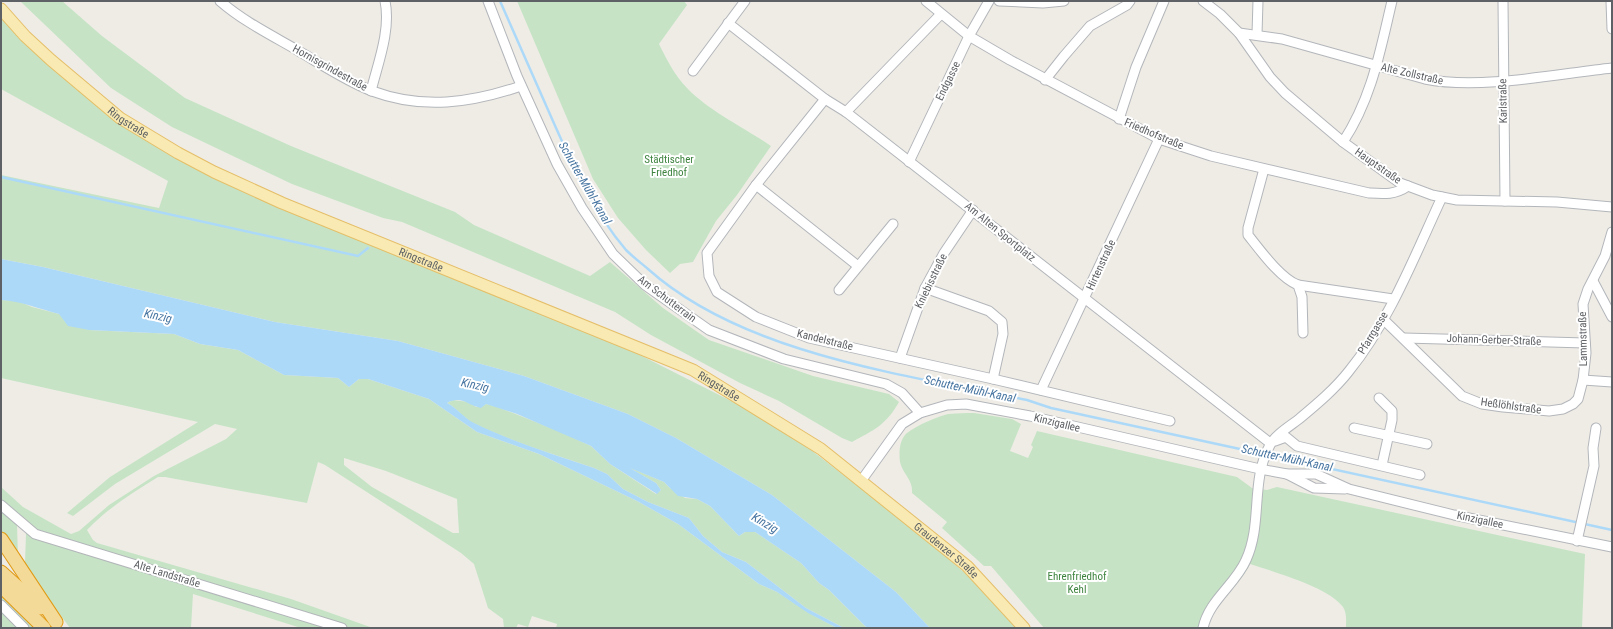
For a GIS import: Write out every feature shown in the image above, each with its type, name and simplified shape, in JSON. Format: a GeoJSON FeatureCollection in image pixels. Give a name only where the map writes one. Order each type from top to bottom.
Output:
{"type":"FeatureCollection","features":[{"type":"Feature","properties":{"kind":"highway"},"geometry":{"type":"LineString","coordinates":[[1,539],[54,626]]}},
{"type":"Feature","properties":{"kind":"highway"},"geometry":{"type":"LineString","coordinates":[[1,572],[54,626]]}},
{"type":"Feature","properties":{"kind":"highway"},"geometry":{"type":"LineString","coordinates":[[1,586],[54,626]]}},
{"type":"Feature","properties":{"kind":"main road","name":"Ringstraße"},"geometry":{"type":"LineString","coordinates":[[1,9],[51,60],[120,118],[178,153],[214,172],[282,203],[693,370],[821,449],[861,481]]}},
{"type":"Feature","properties":{"kind":"main road","name":"Graudenzer Straße"},"geometry":{"type":"LineString","coordinates":[[861,481],[967,566],[1024,628]]}},
{"type":"Feature","properties":{"kind":"street","name":"Hornisgrindestraße"},"geometry":{"type":"LineString","coordinates":[[220,1],[244,19],[347,79],[371,91],[393,98],[445,103],[483,98],[521,86]]}},
{"type":"Feature","properties":{"kind":"street"},"geometry":{"type":"LineString","coordinates":[[371,91],[383,45],[385,1]]}},
{"type":"Feature","properties":{"kind":"street","name":"Am Schutterrain"},"geometry":{"type":"LineString","coordinates":[[488,1],[521,86],[557,164],[582,208],[613,254],[645,285],[709,330],[784,359],[886,384],[902,393],[920,413]]}},
{"type":"Feature","properties":{"kind":"street"},"geometry":{"type":"LineString","coordinates":[[693,70],[745,1]]}},
{"type":"Feature","properties":{"kind":"street","name":"Friedhofstraße"},"geometry":{"type":"LineString","coordinates":[[926,1],[970,36],[1045,80],[1159,139],[1211,156],[1369,193],[1389,194],[1400,192],[1408,186]]}},
{"type":"Feature","properties":{"kind":"street","name":"Endgasse"},"geometry":{"type":"LineString","coordinates":[[909,162],[970,36],[989,1]]}},
{"type":"Feature","properties":{"kind":"street"},"geometry":{"type":"LineString","coordinates":[[998,1],[1043,3],[1064,1]]}},
{"type":"Feature","properties":{"kind":"street"},"geometry":{"type":"LineString","coordinates":[[1045,80],[1090,26],[1127,5],[1130,1]]}},
{"type":"Feature","properties":{"kind":"street"},"geometry":{"type":"LineString","coordinates":[[1119,119],[1136,67],[1164,1]]}},
{"type":"Feature","properties":{"kind":"street","name":"Hauptstraße"},"geometry":{"type":"LineString","coordinates":[[1203,1],[1220,14],[1239,33],[1277,86],[1343,142],[1393,178],[1408,186],[1442,198],[1570,202],[1612,208]]}},
{"type":"Feature","properties":{"kind":"street"},"geometry":{"type":"LineString","coordinates":[[1257,34],[1258,1]]}},
{"type":"Feature","properties":{"kind":"street"},"geometry":{"type":"LineString","coordinates":[[1343,142],[1362,110],[1376,66],[1392,1]]}},
{"type":"Feature","properties":{"kind":"street","name":"Karlstraße"},"geometry":{"type":"LineString","coordinates":[[1503,1],[1505,200]]}},
{"type":"Feature","properties":{"kind":"street"},"geometry":{"type":"LineString","coordinates":[[1611,1],[1612,29]]}},
{"type":"Feature","properties":{"kind":"street"},"geometry":{"type":"LineString","coordinates":[[846,112],[941,14]]}},
{"type":"Feature","properties":{"kind":"street","name":"Am Alten Sportplatz"},"geometry":{"type":"LineString","coordinates":[[728,23],[825,99],[846,112],[973,210],[1270,443]]}},
{"type":"Feature","properties":{"kind":"street","name":"Alte Zollstraße"},"geometry":{"type":"LineString","coordinates":[[1239,33],[1257,34],[1282,39],[1438,82],[1465,83],[1503,80],[1612,68]]}},
{"type":"Feature","properties":{"kind":"street","name":"Kandelstraße"},"geometry":{"type":"LineString","coordinates":[[825,99],[756,185],[708,253],[708,276],[717,292],[756,317],[809,338],[1170,420]]}},
{"type":"Feature","properties":{"kind":"street","name":"Hirtenstraße"},"geometry":{"type":"LineString","coordinates":[[1041,390],[1159,139]]}},
{"type":"Feature","properties":{"kind":"street"},"geometry":{"type":"LineString","coordinates":[[1264,169],[1248,228],[1248,235],[1282,274],[1290,282],[1298,285],[1393,299]]}},
{"type":"Feature","properties":{"kind":"street"},"geometry":{"type":"LineString","coordinates":[[756,185],[858,266]]}},
{"type":"Feature","properties":{"kind":"street","name":"Pfarrgasse"},"geometry":{"type":"LineString","coordinates":[[1270,443],[1324,398],[1349,371],[1383,319],[1442,198]]}},
{"type":"Feature","properties":{"kind":"street","name":"Kniebisstraße"},"geometry":{"type":"LineString","coordinates":[[900,358],[926,288],[944,253],[973,210]]}},
{"type":"Feature","properties":{"kind":"street"},"geometry":{"type":"LineString","coordinates":[[839,290],[893,224]]}},
{"type":"Feature","properties":{"kind":"street","name":"Lammstraße"},"geometry":{"type":"LineString","coordinates":[[1583,380],[1585,343],[1583,304],[1592,281],[1605,256],[1612,232]]}},
{"type":"Feature","properties":{"kind":"street"},"geometry":{"type":"LineString","coordinates":[[1592,281],[1612,316]]}},
{"type":"Feature","properties":{"kind":"street"},"geometry":{"type":"LineString","coordinates":[[1298,285],[1302,297],[1304,333]]}},
{"type":"Feature","properties":{"kind":"street"},"geometry":{"type":"LineString","coordinates":[[926,288],[989,311],[1002,322],[1003,334],[993,379]]}},
{"type":"Feature","properties":{"kind":"street","name":"Heßlöhlstraße"},"geometry":{"type":"LineString","coordinates":[[1383,319],[1404,338],[1456,391],[1470,400],[1482,404],[1548,411],[1563,409],[1573,404],[1578,399],[1583,380]]}},
{"type":"Feature","properties":{"kind":"street","name":"Johann-Gerber-Straße"},"geometry":{"type":"LineString","coordinates":[[1404,338],[1585,343]]}},
{"type":"Feature","properties":{"kind":"street"},"geometry":{"type":"LineString","coordinates":[[1583,380],[1612,382]]}},
{"type":"Feature","properties":{"kind":"street"},"geometry":{"type":"LineString","coordinates":[[1379,398],[1392,411],[1389,436],[1382,465]]}},
{"type":"Feature","properties":{"kind":"street","name":"Kinzigallee"},"geometry":{"type":"LineString","coordinates":[[861,481],[896,429],[920,413],[947,405],[966,404],[1260,469],[1287,474],[1316,474],[1349,489],[1454,515],[1612,547]]}},
{"type":"Feature","properties":{"kind":"street"},"geometry":{"type":"LineString","coordinates":[[1354,428],[1427,444]]}},
{"type":"Feature","properties":{"kind":"street"},"geometry":{"type":"LineString","coordinates":[[1577,541],[1594,466],[1593,448],[1596,428]]}},
{"type":"Feature","properties":{"kind":"street"},"geometry":{"type":"LineString","coordinates":[[1203,628],[1208,612],[1240,572],[1251,549],[1255,529],[1260,469],[1270,443],[1282,437],[1286,438],[1297,446],[1420,475]]}},
{"type":"Feature","properties":{"kind":"street","name":"Kinzigallee"},"geometry":{"type":"LineString","coordinates":[[1287,474],[1314,488],[1349,489]]}},
{"type":"Feature","properties":{"kind":"street","name":"Alte Landstraße"},"geometry":{"type":"LineString","coordinates":[[1,505],[35,534],[51,540],[289,610],[342,628]]}},
{"type":"Feature","properties":{"kind":"street"},"geometry":{"type":"LineString","coordinates":[[1,605],[24,628]]}},
{"type":"Feature","properties":{"kind":"green space"},"geometry":{"type":"Polygon","coordinates":[[[20,1],[62,1],[102,36],[185,98],[291,146],[455,212],[474,225],[590,276],[610,262],[663,308],[709,340],[813,376],[889,394],[899,402],[884,422],[873,430],[852,442],[842,438],[779,401],[740,383],[651,335],[615,312],[402,222],[383,218],[292,184],[172,127],[111,88],[20,1]]]}},
{"type":"Feature","properties":{"kind":"green space","name":"Städtischer Friedhof"},"geometry":{"type":"Polygon","coordinates":[[[517,1],[684,1],[687,5],[659,44],[672,68],[687,88],[706,104],[771,146],[737,195],[716,221],[693,262],[680,264],[670,273],[646,250],[618,218],[593,179],[517,1]]]}},
{"type":"Feature","properties":{"kind":"green space"},"geometry":{"type":"Polygon","coordinates":[[[1,17],[168,152],[632,351],[747,409],[811,450],[920,534],[966,574],[1016,628],[930,628],[896,592],[772,495],[676,438],[628,414],[524,376],[398,341],[275,322],[43,267],[1,259],[1,175],[159,208],[168,181],[1,89],[1,17]]]}},
{"type":"Feature","properties":{"kind":"green space"},"geometry":{"type":"Polygon","coordinates":[[[1,300],[18,301],[32,307],[59,314],[89,330],[174,334],[200,344],[238,350],[284,375],[338,378],[349,387],[359,379],[368,379],[429,399],[477,432],[539,454],[637,501],[678,524],[759,584],[777,592],[811,614],[837,628],[556,628],[557,624],[532,616],[528,627],[518,624],[516,628],[504,628],[503,619],[488,608],[474,564],[461,553],[325,465],[318,462],[307,503],[165,477],[158,477],[112,508],[87,530],[93,540],[97,543],[291,599],[373,628],[301,628],[193,594],[191,628],[70,628],[40,588],[25,563],[26,533],[22,518],[1,499],[1,487],[23,507],[71,534],[79,531],[109,505],[154,476],[226,439],[237,429],[215,424],[115,484],[73,516],[67,513],[110,477],[198,422],[1,378],[1,300]],[[344,458],[344,465],[372,487],[453,533],[459,533],[457,499],[386,471],[344,458]]]}},
{"type":"Feature","properties":{"kind":"green space"},"geometry":{"type":"Polygon","coordinates":[[[453,400],[469,402],[476,407],[481,407],[486,404],[495,406],[561,432],[591,446],[610,464],[656,494],[661,490],[656,483],[626,466],[664,482],[685,498],[697,499],[710,506],[739,536],[745,532],[755,532],[801,563],[819,583],[829,590],[867,628],[844,628],[806,608],[746,562],[722,552],[703,536],[689,518],[648,502],[623,489],[607,474],[594,468],[518,442],[473,423],[447,403],[453,400]]]}},
{"type":"Feature","properties":{"kind":"green space","name":"Ehrenfriedhof Kehl"},"geometry":{"type":"Polygon","coordinates":[[[955,413],[974,413],[1012,419],[1021,424],[1010,451],[1028,458],[1033,447],[1031,445],[1037,431],[1237,477],[1252,488],[1267,490],[1277,487],[1585,554],[1582,628],[1346,628],[1346,614],[1343,607],[1326,593],[1300,581],[1250,564],[1245,573],[1215,610],[1208,628],[1044,628],[991,566],[984,566],[942,528],[947,522],[912,493],[911,484],[901,466],[900,448],[903,438],[908,432],[926,422],[945,415],[955,413]]]}},
{"type":"Feature","properties":{"kind":"green space"},"geometry":{"type":"Polygon","coordinates":[[[1,511],[12,518],[17,524],[18,557],[1,532],[1,511]]]}},
{"type":"Feature","properties":{"kind":"green space"},"geometry":{"type":"Polygon","coordinates":[[[1,592],[38,628],[1,628],[1,592]]]}},
{"type":"Feature","properties":{"kind":"water","name":"Kinzig"},"geometry":{"type":"Polygon","coordinates":[[[1,259],[43,267],[275,322],[398,341],[524,376],[628,414],[676,438],[772,495],[896,592],[930,628],[867,628],[829,590],[819,583],[801,563],[755,532],[745,532],[739,536],[710,506],[697,499],[678,496],[664,482],[630,468],[656,483],[661,490],[657,494],[610,464],[591,446],[517,414],[486,404],[481,408],[457,400],[447,403],[474,423],[518,442],[594,468],[607,474],[623,489],[648,502],[689,518],[703,536],[722,552],[746,562],[806,608],[844,628],[837,628],[808,613],[777,592],[759,584],[678,524],[637,501],[539,454],[477,432],[429,399],[368,379],[359,379],[349,387],[338,378],[284,375],[238,350],[200,344],[174,334],[89,330],[68,326],[59,314],[23,304],[1,300],[1,259]]]}},
{"type":"Feature","properties":{"kind":"waterway","name":"Schutter-Mühl-Kanal"},"geometry":{"type":"LineString","coordinates":[[500,1],[580,180],[601,216],[613,234],[629,253],[687,298],[730,322],[777,341],[827,357],[930,381],[1027,400],[1051,408],[1263,454]]}},
{"type":"Feature","properties":{"kind":"waterway"},"geometry":{"type":"LineString","coordinates":[[1,177],[358,256],[368,248]]}},
{"type":"Feature","properties":{"kind":"waterway","name":"Schutter-Mühl-Kanal"},"geometry":{"type":"LineString","coordinates":[[1268,455],[1612,530]]}}]}
